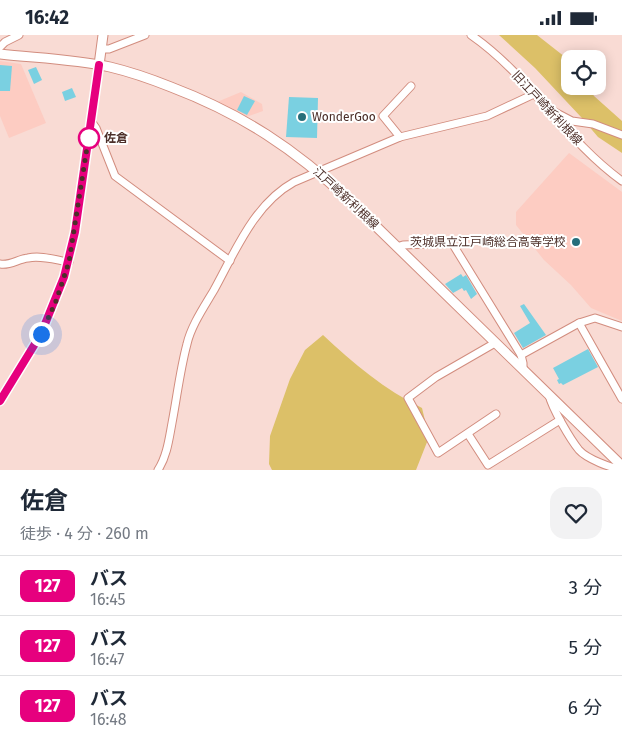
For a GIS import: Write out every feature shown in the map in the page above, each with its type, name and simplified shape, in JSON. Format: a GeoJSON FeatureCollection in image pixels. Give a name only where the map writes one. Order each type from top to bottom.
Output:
{"type":"FeatureCollection","features":[{"type":"Feature","properties":{"kind":"main road"},"geometry":{"type":"LineString","coordinates":[[99,65],[103,35]]}},
{"type":"Feature","properties":{"kind":"main road","name":"江戸崎新利根線"},"geometry":{"type":"LineString","coordinates":[[0,53],[99,65],[143,77],[208,102],[270,135],[318,171],[622,467]]}},
{"type":"Feature","properties":{"kind":"street"},"geometry":{"type":"LineString","coordinates":[[0,47],[5,42],[19,35]]}},
{"type":"Feature","properties":{"kind":"street"},"geometry":{"type":"LineString","coordinates":[[101,49],[109,49],[145,35]]}},
{"type":"Feature","properties":{"kind":"street","name":"旧江戸崎新利根線"},"geometry":{"type":"LineString","coordinates":[[471,35],[502,59],[594,157],[622,181]]}},
{"type":"Feature","properties":{"kind":"street"},"geometry":{"type":"LineString","coordinates":[[476,35],[485,45]]}},
{"type":"Feature","properties":{"kind":"street"},"geometry":{"type":"LineString","coordinates":[[0,401],[41,334],[56,301],[69,262],[99,65]]}},
{"type":"Feature","properties":{"kind":"street"},"geometry":{"type":"LineString","coordinates":[[400,137],[383,116],[411,86]]}},
{"type":"Feature","properties":{"kind":"street"},"geometry":{"type":"LineString","coordinates":[[158,470],[164,461],[187,343],[252,222],[271,198],[280,190],[318,171],[400,137],[487,116],[534,94]]}},
{"type":"Feature","properties":{"kind":"street"},"geometry":{"type":"LineString","coordinates":[[546,108],[572,121],[593,124],[622,135]]}},
{"type":"Feature","properties":{"kind":"street"},"geometry":{"type":"LineString","coordinates":[[91,120],[115,176],[230,261]]}},
{"type":"Feature","properties":{"kind":"street"},"geometry":{"type":"LineString","coordinates":[[397,247],[403,245],[452,243],[521,355],[523,369]]}},
{"type":"Feature","properties":{"kind":"street"},"geometry":{"type":"LineString","coordinates":[[0,264],[7,265],[29,257],[69,262]]}},
{"type":"Feature","properties":{"kind":"street"},"geometry":{"type":"LineString","coordinates":[[521,355],[579,323],[595,318],[622,327]]}},
{"type":"Feature","properties":{"kind":"street"},"geometry":{"type":"LineString","coordinates":[[579,323],[622,399]]}},
{"type":"Feature","properties":{"kind":"street"},"geometry":{"type":"LineString","coordinates":[[495,343],[436,377],[408,398],[438,453],[496,414]]}},
{"type":"Feature","properties":{"kind":"street"},"geometry":{"type":"LineString","coordinates":[[549,395],[551,406],[580,451],[612,468],[622,467]]}},
{"type":"Feature","properties":{"kind":"street"},"geometry":{"type":"LineString","coordinates":[[468,434],[488,465],[560,420]]}},
{"type":"Feature","properties":{"kind":"shaded area"},"geometry":{"type":"Polygon","coordinates":[[[499,35],[537,35],[561,54],[561,95],[593,95],[622,121],[622,153],[598,137],[535,68],[499,35]]]}},
{"type":"Feature","properties":{"kind":"shaded area"},"geometry":{"type":"Polygon","coordinates":[[[0,61],[21,64],[46,123],[9,138],[0,116],[0,61]]]}},
{"type":"Feature","properties":{"kind":"shaded area"},"geometry":{"type":"Polygon","coordinates":[[[241,92],[262,104],[263,111],[246,117],[217,102],[241,92]]]}},
{"type":"Feature","properties":{"kind":"shaded area","name":"茨城県立江戸崎総合高等学校"},"geometry":{"type":"Polygon","coordinates":[[[569,153],[622,192],[622,321],[591,308],[571,285],[544,260],[516,225],[516,212],[569,153]]]}},
{"type":"Feature","properties":{"kind":"shaded area"},"geometry":{"type":"Polygon","coordinates":[[[323,335],[370,375],[395,393],[422,408],[429,437],[416,470],[272,470],[269,464],[270,436],[290,379],[305,350],[323,335]]]}},
{"type":"Feature","properties":{"kind":"building"},"geometry":{"type":"Polygon","coordinates":[[[0,65],[12,66],[10,91],[0,91],[0,65]]]}},
{"type":"Feature","properties":{"kind":"building"},"geometry":{"type":"Polygon","coordinates":[[[36,67],[42,80],[34,84],[28,70],[36,67]]]}},
{"type":"Feature","properties":{"kind":"building"},"geometry":{"type":"Polygon","coordinates":[[[72,88],[76,97],[65,101],[62,92],[72,88]]]}},
{"type":"Feature","properties":{"kind":"building"},"geometry":{"type":"Polygon","coordinates":[[[244,96],[255,101],[247,115],[237,110],[244,96]]]}},
{"type":"Feature","properties":{"kind":"building","name":"WonderGoo"},"geometry":{"type":"Polygon","coordinates":[[[289,97],[318,98],[317,138],[286,137],[289,97]]]}},
{"type":"Feature","properties":{"kind":"building"},"geometry":{"type":"Polygon","coordinates":[[[461,274],[463,277],[466,275],[477,294],[471,299],[466,290],[464,291],[462,288],[453,293],[445,284],[461,274]]]}},
{"type":"Feature","properties":{"kind":"building"},"geometry":{"type":"Polygon","coordinates":[[[524,304],[546,335],[523,348],[514,333],[530,323],[520,306],[524,304]]]}},
{"type":"Feature","properties":{"kind":"building"},"geometry":{"type":"Polygon","coordinates":[[[588,349],[598,367],[563,385],[559,384],[557,380],[559,379],[553,368],[588,349]]]}},
{"type":"Feature","properties":{"kind":"bus line","name":"127"},"geometry":{"type":"LineString","coordinates":[[0,401],[14,381],[41,334],[56,301],[69,262],[99,65]]}},
{"type":"Feature","properties":{"kind":"place","name":"WonderGoo"},"geometry":{"type":"Point","coordinates":[302,117]}},
{"type":"Feature","properties":{"kind":"place","name":"佐倉"},"geometry":{"type":"Point","coordinates":[89,138]}},
{"type":"Feature","properties":{"kind":"place","name":"茨城県立江戸崎総合高等学校"},"geometry":{"type":"Point","coordinates":[576,242]}},
{"type":"Feature","properties":{"kind":"route"},"geometry":{"type":"LineString","coordinates":[[41,334],[56,301],[69,262],[89,135],[89,138]]}}]}
